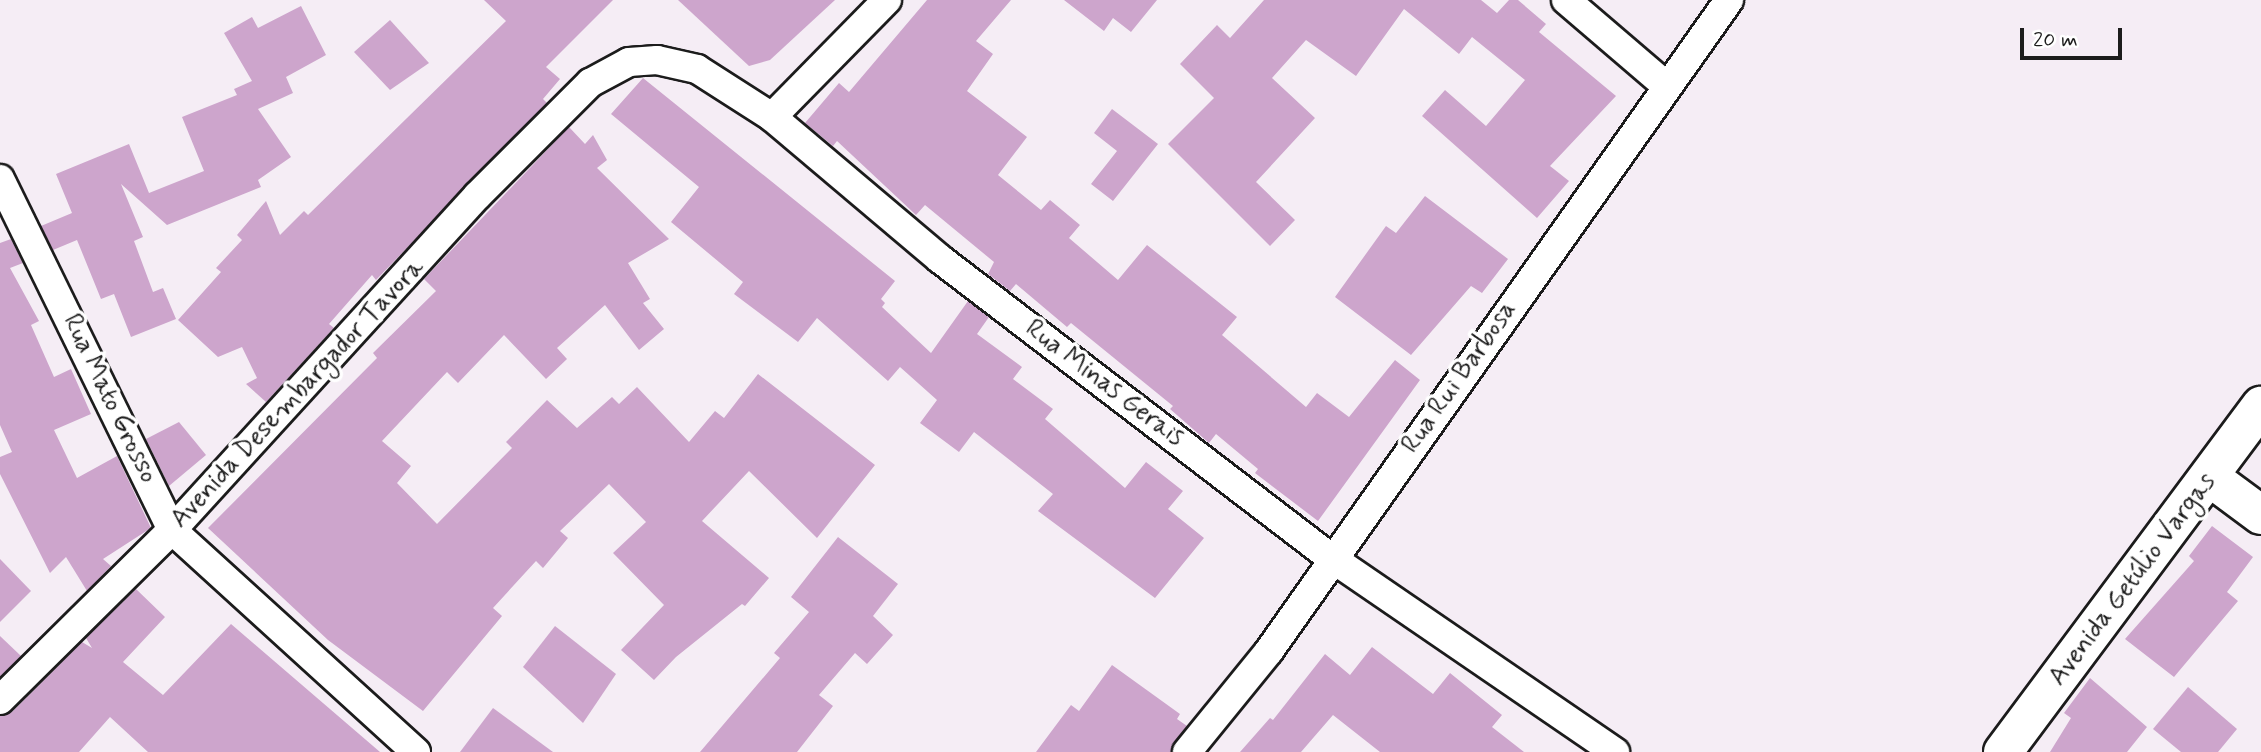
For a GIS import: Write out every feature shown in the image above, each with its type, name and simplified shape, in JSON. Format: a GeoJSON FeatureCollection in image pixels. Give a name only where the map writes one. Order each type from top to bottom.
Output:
{"type":"FeatureCollection","features":[{"type":"Feature","properties":{"kind":"street"},"geometry":{"type":"LineString","coordinates":[[772,117],[887,0]]}},
{"type":"Feature","properties":{"kind":"street"},"geometry":{"type":"LineString","coordinates":[[1566,0],[1665,85]]}},
{"type":"Feature","properties":{"kind":"street","name":"Rua Rui Barbosa"},"geometry":{"type":"LineString","coordinates":[[1187,752],[1269,650],[1665,85],[1728,0]]}},
{"type":"Feature","properties":{"kind":"street","name":"Rua Minas Gerais"},"geometry":{"type":"LineString","coordinates":[[590,83],[629,62],[657,60],[697,69],[772,117],[940,259],[1333,559],[1615,752]]}},
{"type":"Feature","properties":{"kind":"street","name":"Avenida Desembargador Tavora"},"geometry":{"type":"LineString","coordinates":[[0,700],[172,530],[477,195],[590,83]]}},
{"type":"Feature","properties":{"kind":"street","name":"Rua Mato Grosso"},"geometry":{"type":"LineString","coordinates":[[4,193],[172,530],[416,752]]}},
{"type":"Feature","properties":{"kind":"street","name":"Avenida Getúlio Vargas"},"geometry":{"type":"LineString","coordinates":[[2003,752],[2211,478],[2261,405]]}},
{"type":"Feature","properties":{"kind":"street"},"geometry":{"type":"LineString","coordinates":[[2211,478],[2261,514]]}},
{"type":"Feature","properties":{"kind":"building"},"geometry":{"type":"Polygon","coordinates":[[[484,0],[613,0],[546,67],[560,79],[543,99],[547,103],[376,280],[372,275],[329,324],[334,328],[266,402],[246,384],[257,378],[242,347],[218,357],[178,320],[221,272],[216,268],[242,240],[237,235],[266,201],[280,235],[304,211],[308,215],[506,21],[484,0]]]}},
{"type":"Feature","properties":{"kind":"building"},"geometry":{"type":"Polygon","coordinates":[[[678,0],[835,0],[770,60],[749,66],[678,0]]]}},
{"type":"Feature","properties":{"kind":"building"},"geometry":{"type":"Polygon","coordinates":[[[927,0],[1011,0],[976,41],[993,54],[967,91],[1027,137],[998,175],[1041,210],[1050,200],[1080,225],[1069,238],[1118,280],[1147,245],[1237,317],[1222,335],[1306,407],[1317,393],[1349,417],[1395,360],[1420,380],[1318,521],[1255,473],[1258,469],[1216,434],[1209,443],[1170,409],[1173,406],[1071,323],[1067,327],[1016,284],[1010,291],[988,274],[994,262],[925,205],[916,215],[837,141],[833,146],[805,123],[839,83],[849,92],[927,0]]]}},
{"type":"Feature","properties":{"kind":"building"},"geometry":{"type":"Polygon","coordinates":[[[1064,0],[1157,0],[1131,32],[1113,18],[1104,31],[1064,0]]]}},
{"type":"Feature","properties":{"kind":"building"},"geometry":{"type":"Polygon","coordinates":[[[1264,0],[1481,0],[1497,13],[1509,0],[1518,0],[1546,24],[1539,32],[1616,96],[1550,166],[1569,181],[1537,218],[1422,116],[1445,90],[1486,126],[1525,80],[1472,37],[1459,54],[1404,9],[1356,76],[1306,40],[1272,78],[1315,118],[1256,182],[1295,220],[1270,246],[1168,144],[1214,98],[1180,64],[1217,25],[1230,38],[1264,0]]]}},
{"type":"Feature","properties":{"kind":"building"},"geometry":{"type":"Polygon","coordinates":[[[301,6],[326,55],[286,77],[293,93],[258,109],[291,157],[258,180],[261,187],[167,225],[121,184],[143,237],[134,241],[153,292],[163,288],[176,319],[131,337],[114,294],[101,299],[77,240],[53,250],[41,226],[72,213],[56,174],[129,144],[149,193],[204,171],[182,117],[237,95],[234,89],[252,81],[224,33],[252,17],[258,28],[301,6]]]}},
{"type":"Feature","properties":{"kind":"building"},"geometry":{"type":"Polygon","coordinates":[[[390,20],[429,63],[390,90],[354,52],[390,20]]]}},
{"type":"Feature","properties":{"kind":"building"},"geometry":{"type":"Polygon","coordinates":[[[643,78],[895,281],[881,299],[885,303],[882,307],[931,353],[968,301],[989,317],[977,334],[1022,367],[1013,379],[1053,409],[1045,419],[1125,488],[1146,462],[1183,491],[1168,509],[1204,538],[1155,598],[1038,511],[1053,494],[974,432],[959,452],[920,423],[937,400],[900,367],[888,381],[817,318],[798,342],[734,294],[743,282],[671,222],[699,187],[611,114],[643,78]]]}},
{"type":"Feature","properties":{"kind":"building"},"geometry":{"type":"Polygon","coordinates":[[[1112,109],[1158,144],[1113,201],[1091,184],[1117,151],[1094,133],[1112,109]]]}},
{"type":"Feature","properties":{"kind":"building"},"geometry":{"type":"Polygon","coordinates":[[[569,127],[585,144],[593,135],[607,160],[597,168],[669,239],[628,263],[650,299],[643,303],[664,329],[639,350],[605,305],[557,348],[567,359],[546,379],[504,335],[458,383],[447,372],[382,441],[411,466],[397,483],[437,524],[512,448],[506,442],[547,400],[577,428],[612,397],[619,404],[637,387],[689,442],[715,411],[724,418],[758,374],[875,465],[817,538],[749,471],[702,521],[769,578],[745,606],[742,604],[676,657],[654,680],[621,650],[664,605],[613,553],[646,522],[609,484],[560,531],[568,538],[543,568],[536,561],[493,608],[502,616],[423,711],[328,640],[208,528],[377,358],[373,353],[436,291],[424,279],[569,127]]]}},
{"type":"Feature","properties":{"kind":"building"},"geometry":{"type":"Polygon","coordinates":[[[1425,196],[1508,259],[1482,293],[1471,286],[1411,355],[1335,297],[1386,226],[1396,233],[1425,196]]]}},
{"type":"Feature","properties":{"kind":"building"},"geometry":{"type":"Polygon","coordinates":[[[11,239],[23,263],[10,268],[39,321],[31,325],[54,377],[71,369],[91,414],[54,430],[77,478],[117,456],[151,528],[103,559],[111,566],[87,591],[66,557],[50,573],[0,474],[0,457],[12,452],[0,425],[0,243],[11,239]]]}},
{"type":"Feature","properties":{"kind":"building"},"geometry":{"type":"Polygon","coordinates":[[[179,422],[206,455],[169,486],[146,439],[179,422]]]}},
{"type":"Feature","properties":{"kind":"building"},"geometry":{"type":"Polygon","coordinates":[[[2212,526],[2253,557],[2227,592],[2238,601],[2174,677],[2125,639],[2194,561],[2189,556],[2212,526]]]}},
{"type":"Feature","properties":{"kind":"building"},"geometry":{"type":"Polygon","coordinates":[[[838,537],[898,584],[873,616],[893,635],[867,664],[855,653],[819,695],[833,706],[797,752],[700,752],[780,658],[774,653],[809,612],[791,597],[838,537]]]}},
{"type":"Feature","properties":{"kind":"building"},"geometry":{"type":"Polygon","coordinates":[[[0,559],[31,591],[0,622],[0,559]]]}},
{"type":"Feature","properties":{"kind":"building"},"geometry":{"type":"Polygon","coordinates":[[[136,589],[165,617],[123,662],[163,695],[231,624],[380,752],[148,752],[110,717],[79,752],[0,752],[0,716],[12,712],[82,642],[92,648],[86,638],[136,589]]]}},
{"type":"Feature","properties":{"kind":"building"},"geometry":{"type":"Polygon","coordinates":[[[555,626],[616,674],[583,723],[523,667],[555,626]]]}},
{"type":"Feature","properties":{"kind":"building"},"geometry":{"type":"Polygon","coordinates":[[[0,636],[21,656],[0,677],[0,636]]]}},
{"type":"Feature","properties":{"kind":"building"},"geometry":{"type":"Polygon","coordinates":[[[1372,647],[1433,694],[1450,673],[1502,715],[1492,727],[1524,752],[1380,752],[1333,715],[1301,752],[1240,752],[1270,718],[1273,720],[1325,654],[1350,675],[1372,647]]]}},
{"type":"Feature","properties":{"kind":"building"},"geometry":{"type":"Polygon","coordinates":[[[1112,665],[1180,714],[1177,719],[1187,726],[1171,752],[1036,752],[1071,705],[1079,711],[1112,665]]]}},
{"type":"Feature","properties":{"kind":"building"},"geometry":{"type":"Polygon","coordinates":[[[2090,678],[2147,727],[2127,752],[2050,752],[2071,718],[2064,713],[2090,678]]]}},
{"type":"Feature","properties":{"kind":"building"},"geometry":{"type":"Polygon","coordinates":[[[2188,687],[2237,729],[2218,752],[2181,752],[2153,729],[2188,687]]]}},
{"type":"Feature","properties":{"kind":"building"},"geometry":{"type":"Polygon","coordinates":[[[493,708],[553,752],[460,752],[493,708]]]}}]}
